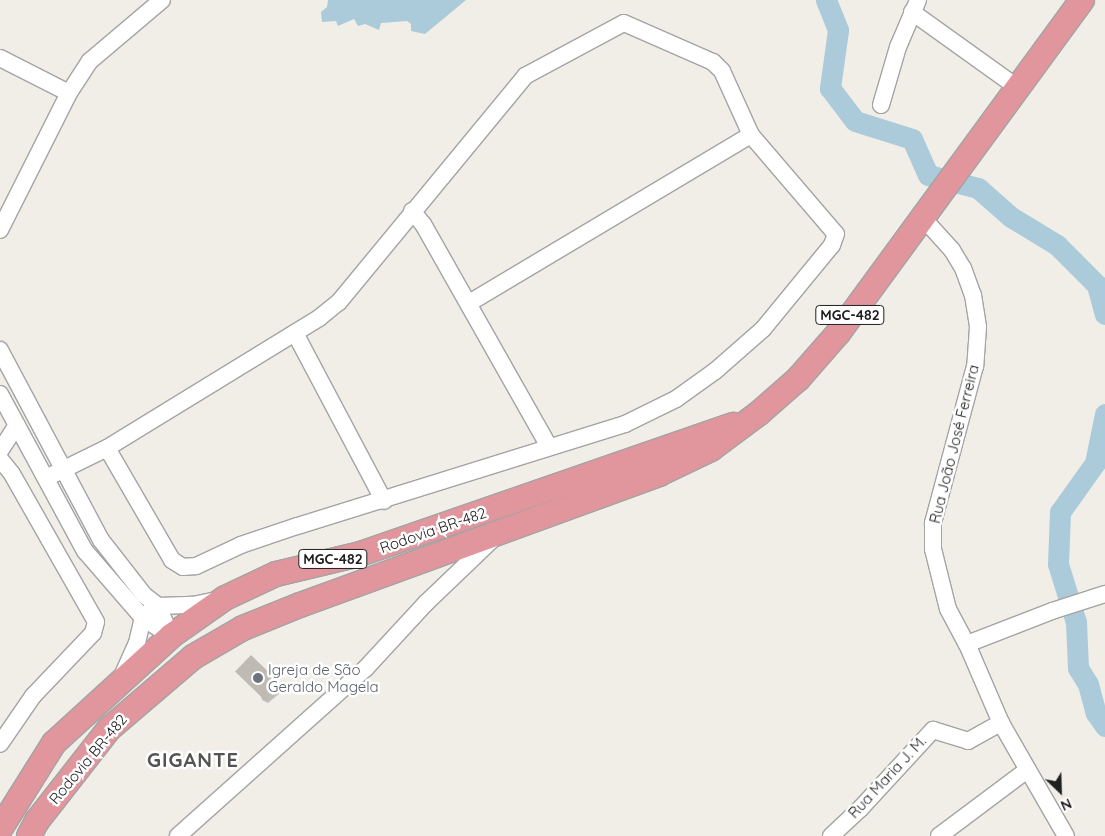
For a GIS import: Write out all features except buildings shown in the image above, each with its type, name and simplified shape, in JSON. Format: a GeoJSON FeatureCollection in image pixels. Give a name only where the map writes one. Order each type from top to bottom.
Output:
{"type":"FeatureCollection","features":[{"type":"Feature","properties":{"kind":"highway","name":"MGC-482"},"geometry":{"type":"LineString","coordinates":[[930,209],[1082,0]]}},
{"type":"Feature","properties":{"kind":"highway","name":"Rodovia BR-482"},"geometry":{"type":"LineString","coordinates":[[29,836],[42,814],[108,729],[193,657],[251,624],[498,535],[659,474],[711,450],[798,379],[827,345],[930,209]]}},
{"type":"Feature","properties":{"kind":"highway","name":"Rodovia BR-482"},"geometry":{"type":"LineString","coordinates":[[0,829],[54,743],[118,681],[172,636],[225,598],[276,574],[360,554],[751,419]]}},
{"type":"Feature","properties":{"kind":"highway"},"geometry":{"type":"LineString","coordinates":[[172,636],[182,650],[193,657]]}},
{"type":"Feature","properties":{"kind":"street"},"geometry":{"type":"LineString","coordinates":[[0,230],[6,204],[69,93],[90,61],[162,0]]}},
{"type":"Feature","properties":{"kind":"street"},"geometry":{"type":"LineString","coordinates":[[881,105],[915,6],[1018,88]]}},
{"type":"Feature","properties":{"kind":"street"},"geometry":{"type":"LineString","coordinates":[[46,478],[107,448],[295,333],[338,302],[526,76],[624,23],[713,62],[722,71],[751,135],[828,221],[836,234],[832,245],[764,329],[715,371],[676,399],[625,424],[384,501],[297,526],[241,545],[196,566],[183,567],[172,560],[107,448]]}},
{"type":"Feature","properties":{"kind":"street"},"geometry":{"type":"LineString","coordinates":[[0,58],[69,93]]}},
{"type":"Feature","properties":{"kind":"street"},"geometry":{"type":"LineString","coordinates":[[468,303],[751,135]]}},
{"type":"Feature","properties":{"kind":"street","name":"Rua João José Ferreira"},"geometry":{"type":"LineString","coordinates":[[930,209],[963,268],[978,327],[975,366],[933,523],[933,548],[948,609],[967,644],[1001,724],[1063,835]]}},
{"type":"Feature","properties":{"kind":"street"},"geometry":{"type":"LineString","coordinates":[[412,211],[468,303],[549,447]]}},
{"type":"Feature","properties":{"kind":"street"},"geometry":{"type":"LineString","coordinates":[[295,333],[384,501]]}},
{"type":"Feature","properties":{"kind":"street"},"geometry":{"type":"LineString","coordinates":[[0,350],[101,540],[144,595],[158,606],[172,636]]}},
{"type":"Feature","properties":{"kind":"street"},"geometry":{"type":"LineString","coordinates":[[0,394],[85,551],[143,618],[172,636]]}},
{"type":"Feature","properties":{"kind":"street"},"geometry":{"type":"LineString","coordinates":[[0,452],[16,425]]}},
{"type":"Feature","properties":{"kind":"street"},"geometry":{"type":"LineString","coordinates":[[0,459],[12,474],[96,622],[93,633],[33,696],[0,744]]}},
{"type":"Feature","properties":{"kind":"street"},"geometry":{"type":"LineString","coordinates":[[178,836],[364,669],[426,603],[498,535]]}},
{"type":"Feature","properties":{"kind":"street"},"geometry":{"type":"LineString","coordinates":[[85,551],[101,540]]}},
{"type":"Feature","properties":{"kind":"street"},"geometry":{"type":"LineString","coordinates":[[967,644],[1052,610],[1105,594]]}},
{"type":"Feature","properties":{"kind":"street"},"geometry":{"type":"LineString","coordinates":[[118,681],[137,643],[143,618],[158,606],[193,605],[225,598]]}},
{"type":"Feature","properties":{"kind":"street","name":"Rua Maria J. M."},"geometry":{"type":"LineString","coordinates":[[830,836],[860,809],[928,733],[939,730],[968,741],[1001,724]]}},
{"type":"Feature","properties":{"kind":"street"},"geometry":{"type":"LineString","coordinates":[[939,836],[1026,771]]}},
{"type":"Feature","properties":{"kind":"water"},"geometry":{"type":"Polygon","coordinates":[[[328,0],[466,0],[425,34],[411,31],[411,24],[407,21],[381,23],[379,30],[365,24],[358,26],[354,19],[338,26],[336,21],[322,22],[321,12],[327,7],[328,0]]]}},
{"type":"Feature","properties":{"kind":"waterway"},"geometry":{"type":"LineString","coordinates":[[826,0],[838,30],[830,88],[855,121],[912,139],[928,175],[978,188],[1011,217],[1057,245],[1097,285],[1105,314]]}},
{"type":"Feature","properties":{"kind":"waterway"},"geometry":{"type":"LineString","coordinates":[[1097,285],[1105,281]]}},
{"type":"Feature","properties":{"kind":"waterway"},"geometry":{"type":"LineString","coordinates":[[1105,414],[1095,463],[1060,512],[1058,564],[1076,622],[1078,668],[1088,684],[1096,713],[1105,726]]}},
{"type":"Feature","properties":{"kind":"place","name":"Igreja de São Geraldo Magela"},"geometry":{"type":"Point","coordinates":[258,678]}},
{"type":"Feature","properties":{"kind":"district","name":"GIGANTE"},"geometry":{"type":"Point","coordinates":[193,759]}}]}
